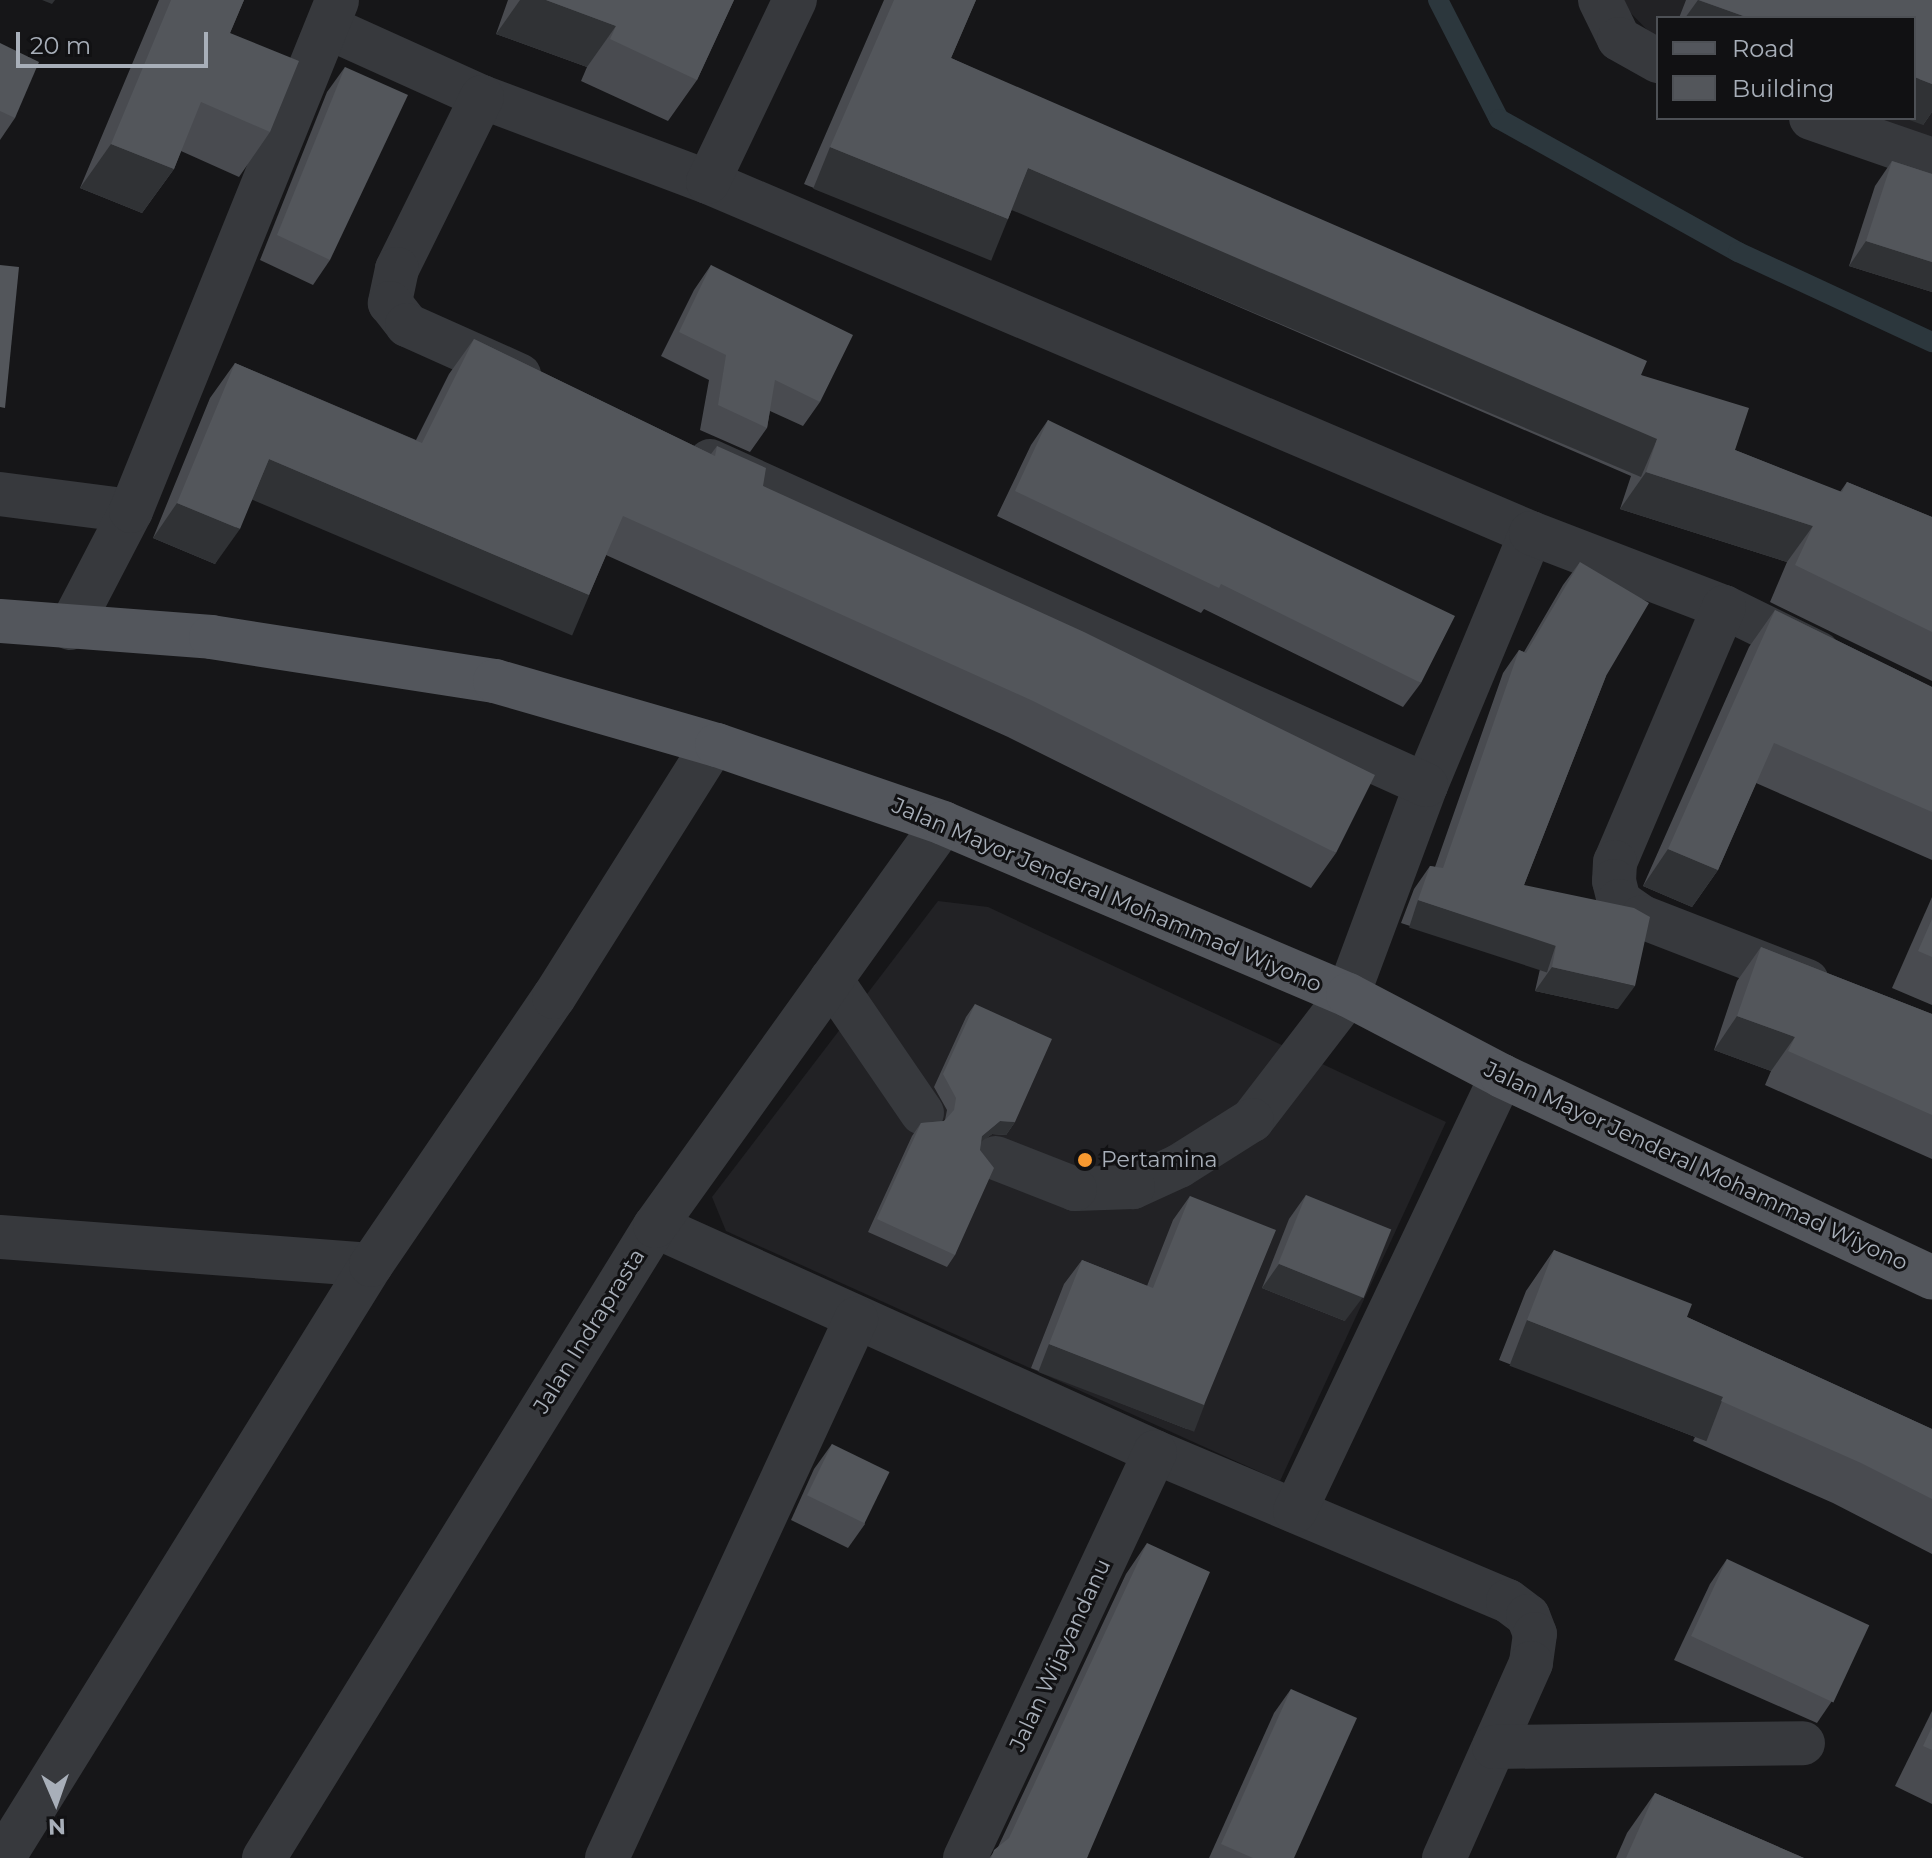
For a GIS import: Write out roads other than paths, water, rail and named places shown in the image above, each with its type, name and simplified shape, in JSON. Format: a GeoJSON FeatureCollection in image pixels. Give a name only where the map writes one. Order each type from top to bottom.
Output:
{"type":"FeatureCollection","features":[{"type":"Feature","properties":{"kind":"main road","name":"Jalan Mayor Jenderal Mohammad Wiyono"},"geometry":{"type":"LineString","coordinates":[[0,621],[211,637],[495,681],[713,745],[943,823],[1348,995],[1502,1076],[1932,1277]]}},
{"type":"Feature","properties":{"kind":"street"},"geometry":{"type":"LineString","coordinates":[[708,182],[795,0]]}},
{"type":"Feature","properties":{"kind":"street"},"geometry":{"type":"LineString","coordinates":[[1600,0],[1619,39],[1656,60]]}},
{"type":"Feature","properties":{"kind":"street"},"geometry":{"type":"LineString","coordinates":[[70,628],[131,511],[332,14],[482,97],[708,182],[1531,533],[1724,607],[1849,668]]}},
{"type":"Feature","properties":{"kind":"street"},"geometry":{"type":"LineString","coordinates":[[482,97],[397,269],[390,303],[407,325],[553,391]]}},
{"type":"Feature","properties":{"kind":"street"},"geometry":{"type":"LineString","coordinates":[[1817,120],[1932,160]]}},
{"type":"Feature","properties":{"kind":"street"},"geometry":{"type":"LineString","coordinates":[[669,443],[1426,785]]}},
{"type":"Feature","properties":{"kind":"street"},"geometry":{"type":"LineString","coordinates":[[0,494],[131,511]]}},
{"type":"Feature","properties":{"kind":"street"},"geometry":{"type":"LineString","coordinates":[[996,1158],[1075,1189],[1133,1187],[1179,1166],[1252,1120],[1348,995],[1426,785],[1531,533]]}},
{"type":"Feature","properties":{"kind":"street"},"geometry":{"type":"LineString","coordinates":[[1724,607],[1615,862],[1619,901],[1642,917],[1845,996]]}},
{"type":"Feature","properties":{"kind":"street"},"geometry":{"type":"LineString","coordinates":[[3,1858],[371,1265],[554,997],[713,745]]}},
{"type":"Feature","properties":{"kind":"street","name":"Jalan Indraprasta"},"geometry":{"type":"LineString","coordinates":[[264,1858],[655,1226],[943,823]]}},
{"type":"Feature","properties":{"kind":"street"},"geometry":{"type":"LineString","coordinates":[[831,980],[922,1113]]}},
{"type":"Feature","properties":{"kind":"street"},"geometry":{"type":"LineString","coordinates":[[1295,1511],[1502,1076]]}},
{"type":"Feature","properties":{"kind":"street"},"geometry":{"type":"LineString","coordinates":[[655,1226],[1155,1452],[1508,1601],[1528,1616],[1535,1634],[1531,1663],[1444,1858]]}},
{"type":"Feature","properties":{"kind":"street"},"geometry":{"type":"LineString","coordinates":[[0,1237],[371,1265]]}},
{"type":"Feature","properties":{"kind":"street"},"geometry":{"type":"LineString","coordinates":[[607,1858],[856,1319]]}},
{"type":"Feature","properties":{"kind":"street","name":"Jalan Wijayandanu"},"geometry":{"type":"LineString","coordinates":[[965,1858],[1155,1452]]}},
{"type":"Feature","properties":{"kind":"street"},"geometry":{"type":"LineString","coordinates":[[1494,1747],[1803,1743]]}},
{"type":"Feature","properties":{"kind":"waterway"},"geometry":{"type":"LineString","coordinates":[[1438,0],[1499,119],[1738,252],[1932,342]]}},
{"type":"Feature","properties":{"kind":"place","name":"Pertamina"},"geometry":{"type":"Point","coordinates":[1085,1160]}}]}
